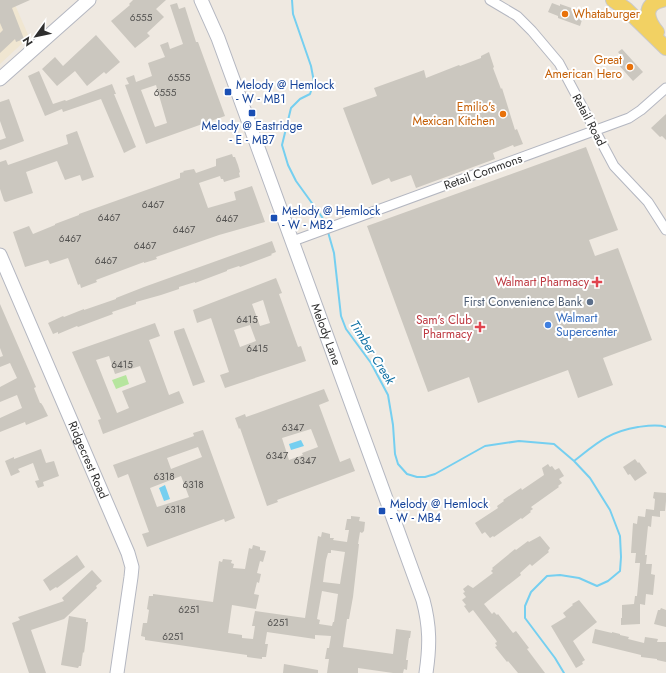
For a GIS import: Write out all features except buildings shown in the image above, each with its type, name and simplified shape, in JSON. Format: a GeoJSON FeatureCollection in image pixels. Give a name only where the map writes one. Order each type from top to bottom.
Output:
{"type":"FeatureCollection","features":[{"type":"Feature","properties":{"kind":"main road"},"geometry":{"type":"LineString","coordinates":[[613,0],[626,9],[666,48]]}},
{"type":"Feature","properties":{"kind":"main road"},"geometry":{"type":"LineString","coordinates":[[662,0],[657,1],[651,6],[648,14],[650,22],[666,41]]}},
{"type":"Feature","properties":{"kind":"street"},"geometry":{"type":"LineString","coordinates":[[0,79],[89,0]]}},
{"type":"Feature","properties":{"kind":"street","name":"Melody Lane"},"geometry":{"type":"LineString","coordinates":[[201,0],[218,38],[423,600],[427,613],[430,639],[426,673]]}},
{"type":"Feature","properties":{"kind":"street","name":"Retail Road"},"geometry":{"type":"LineString","coordinates":[[490,0],[517,16],[559,63],[614,166],[648,202],[666,230]]}},
{"type":"Feature","properties":{"kind":"street","name":"Retail Commons"},"geometry":{"type":"LineString","coordinates":[[293,241],[629,118],[641,110],[666,88]]}},
{"type":"Feature","properties":{"kind":"street","name":"Ridgecrest Road"},"geometry":{"type":"LineString","coordinates":[[0,255],[128,553],[132,567],[117,673]]}},
{"type":"Feature","properties":{"kind":"shaded area"},"geometry":{"type":"Polygon","coordinates":[[[0,0],[13,0],[29,37],[0,64],[0,0]]]}},
{"type":"Feature","properties":{"kind":"green space"},"geometry":{"type":"Polygon","coordinates":[[[126,375],[129,384],[116,389],[112,380],[126,375]]]}},
{"type":"Feature","properties":{"kind":"water"},"geometry":{"type":"Polygon","coordinates":[[[301,440],[304,446],[291,450],[289,444],[301,440]]]}},
{"type":"Feature","properties":{"kind":"water"},"geometry":{"type":"Polygon","coordinates":[[[165,485],[170,499],[164,501],[159,488],[165,485]]]}},
{"type":"Feature","properties":{"kind":"waterway","name":"Timber Creek"},"geometry":{"type":"LineString","coordinates":[[292,0],[293,14],[311,66],[314,82],[310,94],[300,99],[291,108],[282,145],[288,165],[296,181],[322,217],[326,226]]}},
{"type":"Feature","properties":{"kind":"waterway","name":"Timber Creek"},"geometry":{"type":"LineString","coordinates":[[328,232],[334,253],[341,316],[346,329],[371,363],[388,395],[393,425],[395,454],[398,464],[407,474],[417,477],[425,477],[435,474],[485,446],[519,441],[554,444],[574,461],[590,478],[610,510],[620,536],[620,571],[608,581],[597,586],[579,578],[560,575],[547,576],[531,592],[525,606],[525,618],[555,658],[564,673]]}},
{"type":"Feature","properties":{"kind":"waterway"},"geometry":{"type":"LineString","coordinates":[[574,461],[603,439],[619,432],[638,427],[666,427]]}},
{"type":"Feature","properties":{"kind":"place","name":"Whataburger"},"geometry":{"type":"Point","coordinates":[565,14]}},
{"type":"Feature","properties":{"kind":"place","name":"Great American Hero"},"geometry":{"type":"Point","coordinates":[630,67]}},
{"type":"Feature","properties":{"kind":"place","name":"Melody @ Hemlock - W - MB1"},"geometry":{"type":"Point","coordinates":[228,92]}},
{"type":"Feature","properties":{"kind":"place","name":"Melody @ Eastridge - E - MB7"},"geometry":{"type":"Point","coordinates":[252,113]}},
{"type":"Feature","properties":{"kind":"place","name":"Emilio's Mexican Kitchen"},"geometry":{"type":"Point","coordinates":[503,114]}},
{"type":"Feature","properties":{"kind":"place","name":"Melody @ Hemlock - W - MB2"},"geometry":{"type":"Point","coordinates":[274,218]}},
{"type":"Feature","properties":{"kind":"place","name":"Walmart Pharmacy"},"geometry":{"type":"Point","coordinates":[597,282]}},
{"type":"Feature","properties":{"kind":"place","name":"First Convenience Bank"},"geometry":{"type":"Point","coordinates":[590,302]}},
{"type":"Feature","properties":{"kind":"place","name":"Walmart Supercenter"},"geometry":{"type":"Point","coordinates":[548,325]}},
{"type":"Feature","properties":{"kind":"place","name":"Sam's Club Pharmacy"},"geometry":{"type":"Point","coordinates":[480,327]}},
{"type":"Feature","properties":{"kind":"place","name":"Melody @ Hemlock - W - MB4"},"geometry":{"type":"Point","coordinates":[382,511]}}]}
